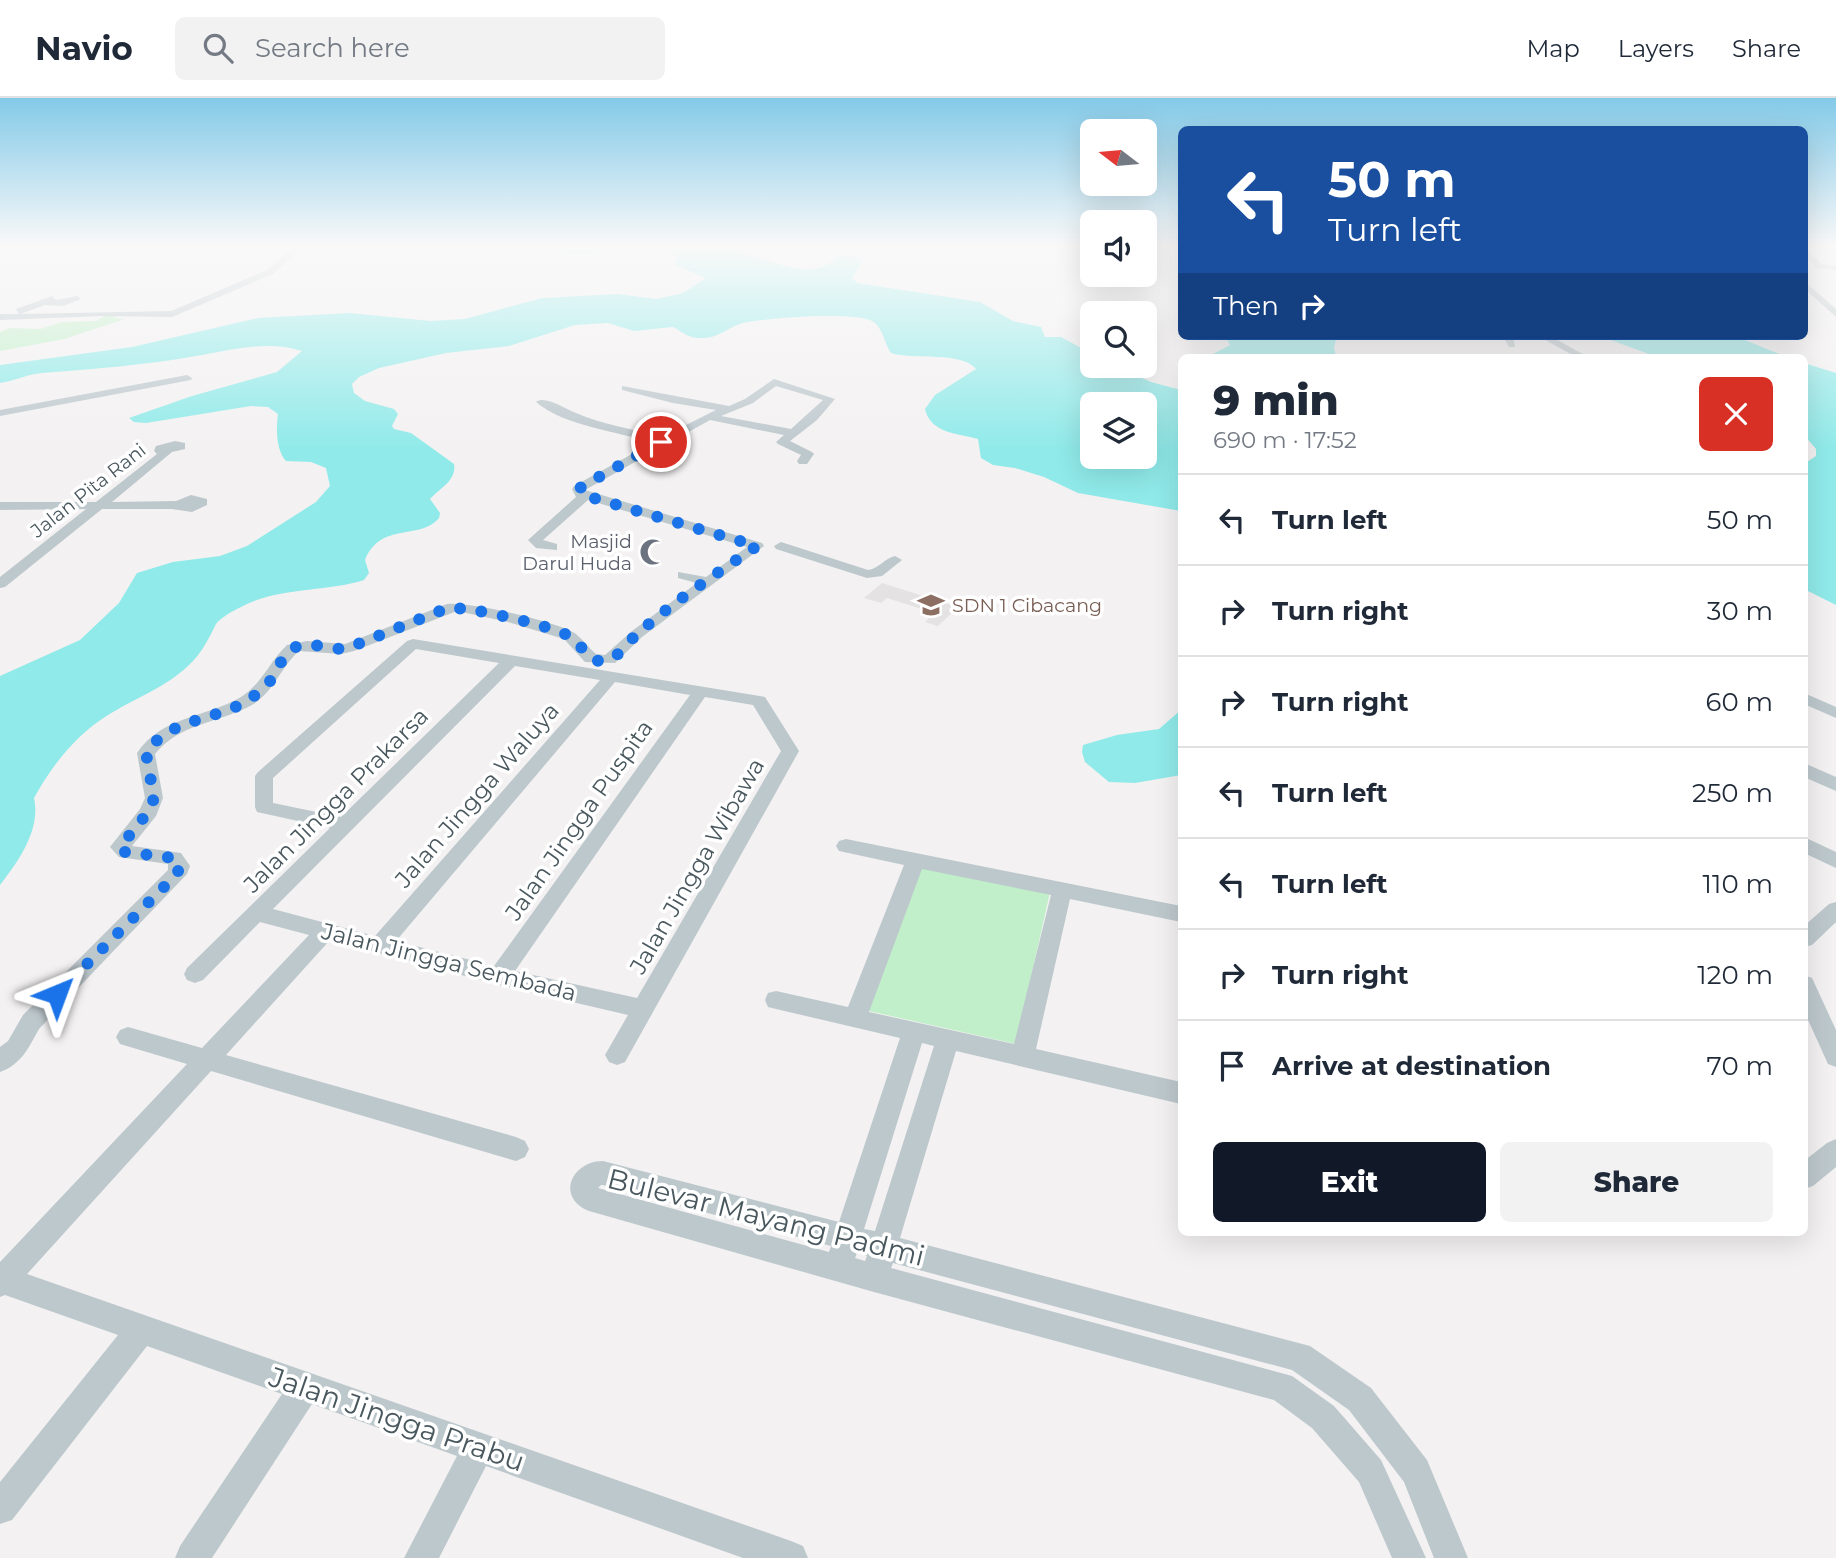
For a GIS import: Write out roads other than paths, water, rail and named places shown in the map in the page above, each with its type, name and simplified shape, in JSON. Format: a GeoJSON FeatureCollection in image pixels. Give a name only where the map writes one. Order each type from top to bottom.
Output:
{"type":"FeatureCollection","features":[{"type":"Feature","properties":{"kind":"street"},"geometry":{"type":"LineString","coordinates":[[3,317],[49,315]]}},
{"type":"Feature","properties":{"kind":"street"},"geometry":{"type":"LineString","coordinates":[[1551,340],[1577,354]]}},
{"type":"Feature","properties":{"kind":"street"},"geometry":{"type":"LineString","coordinates":[[0,413],[187,378]]}},
{"type":"Feature","properties":{"kind":"street"},"geometry":{"type":"LineString","coordinates":[[797,535],[772,551],[586,495],[578,489],[709,416],[749,401],[774,382],[830,399],[831,402],[782,444],[808,454],[803,461]]}},
{"type":"Feature","properties":{"kind":"street"},"geometry":{"type":"LineString","coordinates":[[626,388],[652,396],[730,409]]}},
{"type":"Feature","properties":{"kind":"street"},"geometry":{"type":"LineString","coordinates":[[541,402],[584,421],[627,430],[661,442]]}},
{"type":"Feature","properties":{"kind":"street"},"geometry":{"type":"LineString","coordinates":[[709,416],[792,433]]}},
{"type":"Feature","properties":{"kind":"street","name":"Jalan Pita Rani"},"geometry":{"type":"LineString","coordinates":[[0,584],[166,452]]}},
{"type":"Feature","properties":{"kind":"street"},"geometry":{"type":"LineString","coordinates":[[552,547],[541,545],[535,540],[586,495]]}},
{"type":"Feature","properties":{"kind":"street"},"geometry":{"type":"LineString","coordinates":[[0,506],[178,505]]}},
{"type":"Feature","properties":{"kind":"street"},"geometry":{"type":"LineString","coordinates":[[0,1062],[16,1048],[31,1022],[177,874],[180,866],[174,858],[125,852],[120,847],[149,811],[154,798],[146,753],[177,727],[247,700],[270,681],[289,650],[310,644],[335,650],[348,648],[447,608],[457,607],[511,618],[569,636],[592,659],[604,661],[614,657],[637,634],[757,546]]}},
{"type":"Feature","properties":{"kind":"street"},"geometry":{"type":"LineString","coordinates":[[781,546],[867,574],[877,573],[895,560]]}},
{"type":"Feature","properties":{"kind":"street"},"geometry":{"type":"LineString","coordinates":[[683,575],[707,581]]}},
{"type":"Feature","properties":{"kind":"street"},"geometry":{"type":"LineString","coordinates":[[345,825],[264,807],[264,776],[413,644],[700,692]]}},
{"type":"Feature","properties":{"kind":"street","name":"Jalan Jingga Prakarsa"},"geometry":{"type":"LineString","coordinates":[[195,974],[511,660]]}},
{"type":"Feature","properties":{"kind":"street","name":"Jalan Jingga Waluya"},"geometry":{"type":"LineString","coordinates":[[380,945],[611,677]]}},
{"type":"Feature","properties":{"kind":"street","name":"Jalan Jingga Wibawa"},"geometry":{"type":"LineString","coordinates":[[617,1055],[790,751],[759,701],[700,692]]}},
{"type":"Feature","properties":{"kind":"street","name":"Jalan Jingga Puspita"},"geometry":{"type":"LineString","coordinates":[[499,976],[700,692]]}},
{"type":"Feature","properties":{"kind":"street"},"geometry":{"type":"LineString","coordinates":[[1808,700],[1836,713]]}},
{"type":"Feature","properties":{"kind":"street"},"geometry":{"type":"LineString","coordinates":[[1808,771],[1836,785]]}},
{"type":"Feature","properties":{"kind":"street"},"geometry":{"type":"LineString","coordinates":[[846,846],[1178,913]]}},
{"type":"Feature","properties":{"kind":"street"},"geometry":{"type":"LineString","coordinates":[[1808,846],[1836,861]]}},
{"type":"Feature","properties":{"kind":"street"},"geometry":{"type":"LineString","coordinates":[[855,1019],[915,862]]}},
{"type":"Feature","properties":{"kind":"street"},"geometry":{"type":"LineString","coordinates":[[1023,1056],[1062,891]]}},
{"type":"Feature","properties":{"kind":"street"},"geometry":{"type":"LineString","coordinates":[[1808,932],[1836,910]]}},
{"type":"Feature","properties":{"kind":"street","name":"Jalan Jingga Sembada"},"geometry":{"type":"LineString","coordinates":[[256,913],[499,976],[643,1009]]}},
{"type":"Feature","properties":{"kind":"street"},"geometry":{"type":"LineString","coordinates":[[2,1282],[326,931]]}},
{"type":"Feature","properties":{"kind":"street"},"geometry":{"type":"LineString","coordinates":[[1808,993],[1836,1057]]}},
{"type":"Feature","properties":{"kind":"street"},"geometry":{"type":"LineString","coordinates":[[776,1000],[1178,1092]]}},
{"type":"Feature","properties":{"kind":"street"},"geometry":{"type":"LineString","coordinates":[[838,1268],[850,1238],[913,1033]]}},
{"type":"Feature","properties":{"kind":"street"},"geometry":{"type":"LineString","coordinates":[[128,1037],[516,1149]]}},
{"type":"Feature","properties":{"kind":"street"},"geometry":{"type":"LineString","coordinates":[[874,1278],[947,1041]]}},
{"type":"Feature","properties":{"kind":"street"},"geometry":{"type":"LineString","coordinates":[[1808,1174],[1836,1151]]}},
{"type":"Feature","properties":{"kind":"street","name":"Bulevar Mayang Padmi"},"geometry":{"type":"LineString","coordinates":[[1409,1558],[1370,1471],[1323,1417],[1281,1387],[589,1198],[582,1188],[584,1182],[596,1173],[603,1173],[1299,1356],[1360,1399],[1416,1471],[1451,1558]]}},
{"type":"Feature","properties":{"kind":"street","name":"Jalan Jingga Prabu"},"geometry":{"type":"LineString","coordinates":[[2,1282],[791,1558]]}},
{"type":"Feature","properties":{"kind":"street"},"geometry":{"type":"LineString","coordinates":[[0,1508],[142,1329]]}},
{"type":"Feature","properties":{"kind":"street"},"geometry":{"type":"LineString","coordinates":[[192,1558],[305,1387]]}},
{"type":"Feature","properties":{"kind":"street"},"geometry":{"type":"LineString","coordinates":[[421,1558],[479,1448]]}},
{"type":"Feature","properties":{"kind":"water"},"geometry":{"type":"Polygon","coordinates":[[[371,315],[430,321],[465,319],[479,315],[1003,315],[1013,321],[1041,327],[1045,337],[1061,337],[1080,347],[1080,378],[1142,378],[1178,389],[1178,510],[1078,493],[1044,477],[1015,468],[993,465],[981,458],[978,439],[939,428],[928,417],[925,409],[935,395],[976,369],[960,360],[891,353],[879,327],[862,318],[809,316],[754,321],[703,338],[690,337],[673,327],[634,331],[608,323],[575,325],[509,346],[446,353],[379,368],[359,377],[352,384],[354,393],[365,401],[394,409],[398,414],[392,426],[394,429],[411,433],[454,464],[453,475],[430,499],[440,513],[439,518],[422,529],[381,540],[365,560],[369,573],[364,580],[274,595],[228,614],[217,623],[201,652],[180,673],[108,715],[85,732],[57,763],[34,798],[34,821],[27,844],[0,885],[0,676],[80,640],[119,603],[137,573],[173,562],[220,556],[247,546],[316,502],[330,486],[326,468],[311,462],[286,461],[279,445],[278,414],[268,407],[251,406],[146,423],[134,422],[129,418],[192,396],[277,372],[302,351],[276,346],[249,347],[158,362],[37,374],[0,383],[0,365],[132,347],[258,318],[371,315]]]}},
{"type":"Feature","properties":{"kind":"water"},"geometry":{"type":"Polygon","coordinates":[[[1227,340],[1336,340],[1335,354],[1213,354],[1230,345],[1227,340]]]}},
{"type":"Feature","properties":{"kind":"water"},"geometry":{"type":"Polygon","coordinates":[[[1611,340],[1745,340],[1780,354],[1649,354],[1611,340]]]}},
{"type":"Feature","properties":{"kind":"water"},"geometry":{"type":"Polygon","coordinates":[[[1808,364],[1836,373],[1836,605],[1808,591],[1808,461],[1816,456],[1816,449],[1808,440],[1808,364]]]}},
{"type":"Feature","properties":{"kind":"water"},"geometry":{"type":"Polygon","coordinates":[[[1178,713],[1178,776],[1135,783],[1109,782],[1085,762],[1083,745],[1117,735],[1159,729],[1178,713]]]}},
{"type":"Feature","properties":{"kind":"place","name":"Masjid Darul Huda"},"geometry":{"type":"Point","coordinates":[653,552]}},
{"type":"Feature","properties":{"kind":"place","name":"SDN 1 Cibacang"},"geometry":{"type":"Point","coordinates":[931,605]}}]}
